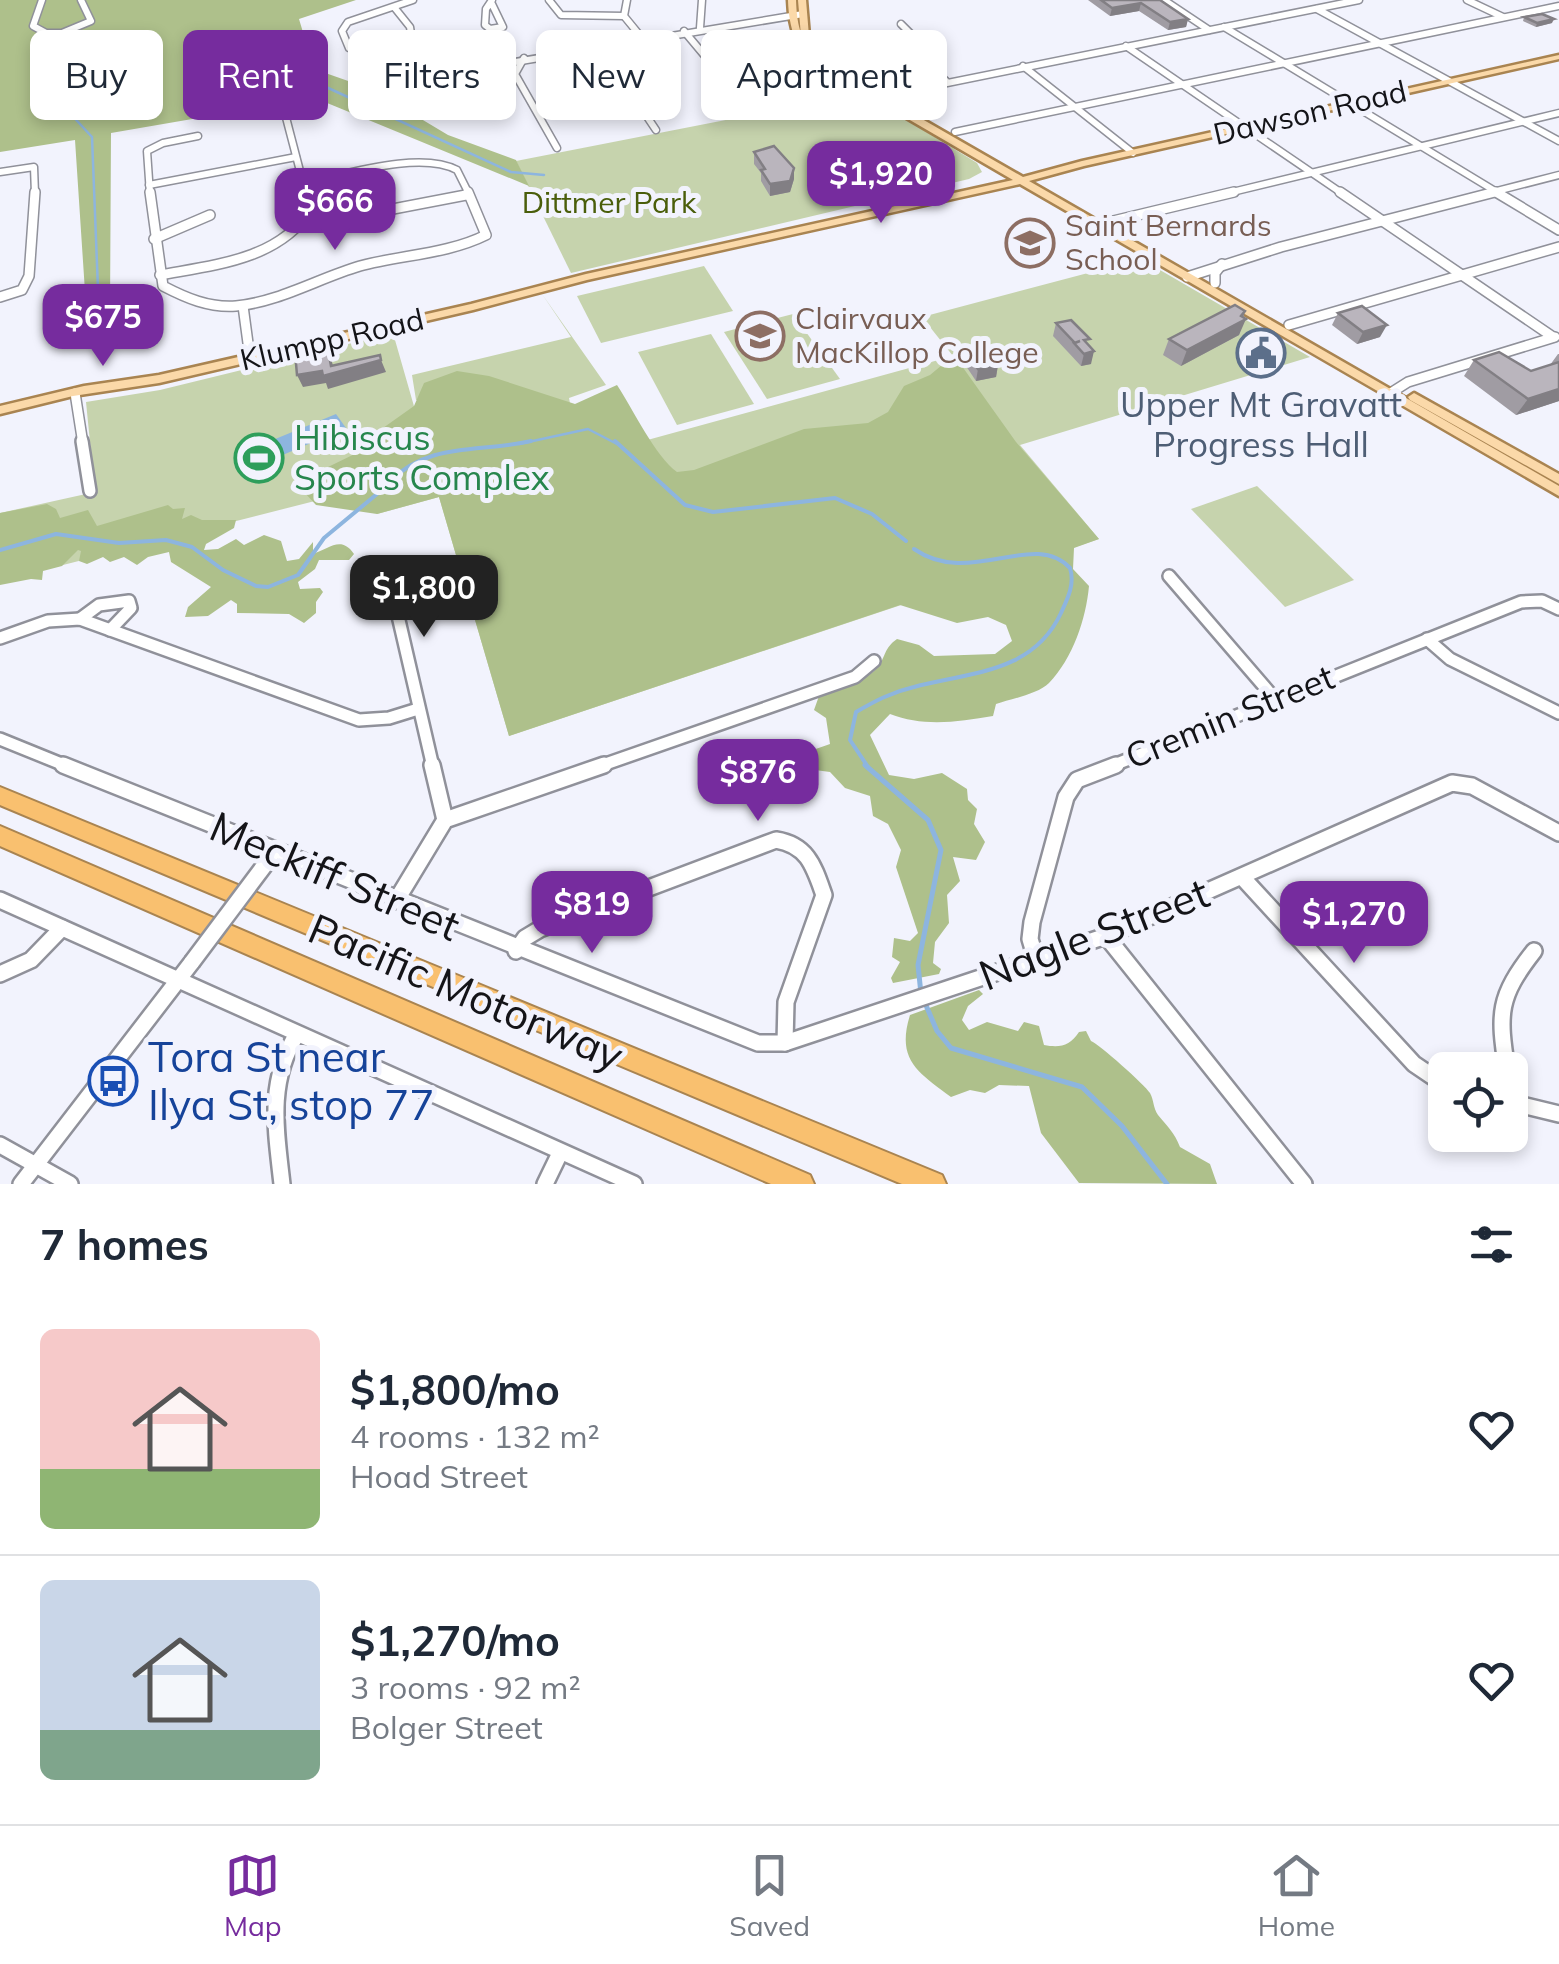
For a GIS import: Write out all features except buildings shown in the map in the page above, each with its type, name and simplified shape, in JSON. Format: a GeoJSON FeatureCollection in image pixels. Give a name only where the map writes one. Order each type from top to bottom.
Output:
{"type":"FeatureCollection","features":[{"type":"Feature","properties":{"kind":"highway","name":"Pacific Motorway"},"geometry":{"type":"LineString","coordinates":[[0,796],[933,1184]]}},
{"type":"Feature","properties":{"kind":"highway","name":"Pacific Motorway"},"geometry":{"type":"LineString","coordinates":[[0,836],[801,1184]]}},
{"type":"Feature","properties":{"kind":"main road"},"geometry":{"type":"LineString","coordinates":[[792,0],[803,30]]}},
{"type":"Feature","properties":{"kind":"main road"},"geometry":{"type":"LineString","coordinates":[[798,14],[802,0]]}},
{"type":"Feature","properties":{"kind":"main road","name":"Dawson Road"},"geometry":{"type":"LineString","coordinates":[[1025,177],[1559,57]]}},
{"type":"Feature","properties":{"kind":"main road"},"geometry":{"type":"LineString","coordinates":[[921,120],[992,164],[1025,177],[1109,222],[1192,274],[1289,325],[1559,492]]}},
{"type":"Feature","properties":{"kind":"main road"},"geometry":{"type":"LineString","coordinates":[[931,120],[1393,391],[1559,480]]}},
{"type":"Feature","properties":{"kind":"main road"},"geometry":{"type":"LineString","coordinates":[[984,182],[992,164]]}},
{"type":"Feature","properties":{"kind":"main road","name":"Klumpp Road"},"geometry":{"type":"LineString","coordinates":[[830,221],[984,182],[1025,177]]}},
{"type":"Feature","properties":{"kind":"main road","name":"Klumpp Road"},"geometry":{"type":"LineString","coordinates":[[0,410],[75,393],[92,393],[1025,177]]}},
{"type":"Feature","properties":{"kind":"street"},"geometry":{"type":"LineString","coordinates":[[42,0],[33,26],[53,34],[91,21],[81,0]]}},
{"type":"Feature","properties":{"kind":"street"},"geometry":{"type":"LineString","coordinates":[[394,7],[402,13],[416,44],[414,53],[372,59],[349,48],[342,27],[394,7],[414,0]]}},
{"type":"Feature","properties":{"kind":"street"},"geometry":{"type":"LineString","coordinates":[[549,0],[561,15],[624,16],[635,30]]}},
{"type":"Feature","properties":{"kind":"street"},"geometry":{"type":"LineString","coordinates":[[624,16],[628,0]]}},
{"type":"Feature","properties":{"kind":"street"},"geometry":{"type":"LineString","coordinates":[[700,28],[702,0]]}},
{"type":"Feature","properties":{"kind":"street"},"geometry":{"type":"LineString","coordinates":[[1169,0],[1209,30]]}},
{"type":"Feature","properties":{"kind":"street"},"geometry":{"type":"LineString","coordinates":[[947,81],[1359,0]]}},
{"type":"Feature","properties":{"kind":"street"},"geometry":{"type":"LineString","coordinates":[[1467,0],[1503,17]]}},
{"type":"Feature","properties":{"kind":"street"},"geometry":{"type":"LineString","coordinates":[[1541,0],[1557,6]]}},
{"type":"Feature","properties":{"kind":"street"},"geometry":{"type":"LineString","coordinates":[[955,132],[1557,6]]}},
{"type":"Feature","properties":{"kind":"street"},"geometry":{"type":"LineString","coordinates":[[1316,8],[1559,141]]}},
{"type":"Feature","properties":{"kind":"street"},"geometry":{"type":"LineString","coordinates":[[681,32],[798,14]]}},
{"type":"Feature","properties":{"kind":"street"},"geometry":{"type":"LineString","coordinates":[[900,24],[907,30]]}},
{"type":"Feature","properties":{"kind":"street"},"geometry":{"type":"LineString","coordinates":[[1224,27],[1559,230]]}},
{"type":"Feature","properties":{"kind":"street"},"geometry":{"type":"LineString","coordinates":[[684,31],[701,51]]}},
{"type":"Feature","properties":{"kind":"street"},"geometry":{"type":"LineString","coordinates":[[1126,46],[1556,337]]}},
{"type":"Feature","properties":{"kind":"street"},"geometry":{"type":"LineString","coordinates":[[516,60],[536,56]]}},
{"type":"Feature","properties":{"kind":"street"},"geometry":{"type":"LineString","coordinates":[[524,58],[515,74],[557,148]]}},
{"type":"Feature","properties":{"kind":"street"},"geometry":{"type":"LineString","coordinates":[[1023,66],[1134,153]]}},
{"type":"Feature","properties":{"kind":"street"},"geometry":{"type":"LineString","coordinates":[[1109,222],[1559,113]]}},
{"type":"Feature","properties":{"kind":"street"},"geometry":{"type":"LineString","coordinates":[[160,275],[250,256],[305,222],[310,211],[287,120]]}},
{"type":"Feature","properties":{"kind":"street"},"geometry":{"type":"LineString","coordinates":[[649,120],[656,130]]}},
{"type":"Feature","properties":{"kind":"street"},"geometry":{"type":"LineString","coordinates":[[198,136],[163,142],[147,151],[160,275],[163,286],[182,298],[211,306],[243,306],[279,297],[344,270],[484,238],[456,168],[426,161],[303,183]]}},
{"type":"Feature","properties":{"kind":"street"},"geometry":{"type":"LineString","coordinates":[[149,184],[296,157]]}},
{"type":"Feature","properties":{"kind":"street"},"geometry":{"type":"LineString","coordinates":[[0,172],[34,167],[37,170],[29,276],[22,290],[0,298]]}},
{"type":"Feature","properties":{"kind":"street"},"geometry":{"type":"LineString","coordinates":[[1192,274],[1559,175]]}},
{"type":"Feature","properties":{"kind":"street"},"geometry":{"type":"LineString","coordinates":[[393,210],[466,195]]}},
{"type":"Feature","properties":{"kind":"street"},"geometry":{"type":"LineString","coordinates":[[154,239],[210,215]]}},
{"type":"Feature","properties":{"kind":"street"},"geometry":{"type":"LineString","coordinates":[[1289,325],[1559,248]]}},
{"type":"Feature","properties":{"kind":"street"},"geometry":{"type":"LineString","coordinates":[[1215,283],[1215,273],[1222,264]]}},
{"type":"Feature","properties":{"kind":"street"},"geometry":{"type":"LineString","coordinates":[[243,306],[250,355]]}},
{"type":"Feature","properties":{"kind":"street"},"geometry":{"type":"LineString","coordinates":[[1393,391],[1556,337]]}},
{"type":"Feature","properties":{"kind":"street"},"geometry":{"type":"LineString","coordinates":[[75,393],[90,491]]}},
{"type":"Feature","properties":{"kind":"street"},"geometry":{"type":"LineString","coordinates":[[389,576],[445,820]]}},
{"type":"Feature","properties":{"kind":"street"},"geometry":{"type":"LineString","coordinates":[[1169,576],[1275,699]]}},
{"type":"Feature","properties":{"kind":"street","name":"Cremin Street"},"geometry":{"type":"LineString","coordinates":[[1036,959],[1030,931],[1066,797],[1073,784],[1104,767],[1521,602],[1542,601],[1559,609]]}},
{"type":"Feature","properties":{"kind":"street"},"geometry":{"type":"LineString","coordinates":[[80,619],[98,606],[129,602],[131,608],[110,630]]}},
{"type":"Feature","properties":{"kind":"street"},"geometry":{"type":"LineString","coordinates":[[0,638],[48,622],[80,619],[359,720],[388,718],[418,709]]}},
{"type":"Feature","properties":{"kind":"street"},"geometry":{"type":"LineString","coordinates":[[1427,640],[1450,659],[1559,713]]}},
{"type":"Feature","properties":{"kind":"street"},"geometry":{"type":"LineString","coordinates":[[396,901],[445,820],[855,677],[874,661]]}},
{"type":"Feature","properties":{"kind":"street","name":"Meckiff Street"},"geometry":{"type":"LineString","coordinates":[[0,739],[273,854],[735,1037],[758,1043],[786,1043]]}},
{"type":"Feature","properties":{"kind":"street","name":"Nagle Street"},"geometry":{"type":"LineString","coordinates":[[786,1043],[1106,936],[1452,784],[1472,786],[1559,833]]}},
{"type":"Feature","properties":{"kind":"street"},"geometry":{"type":"LineString","coordinates":[[516,951],[525,938],[540,929],[776,840],[794,841],[807,852],[824,895],[786,1002],[786,1043]]}},
{"type":"Feature","properties":{"kind":"street"},"geometry":{"type":"LineString","coordinates":[[21,1184],[273,854]]}},
{"type":"Feature","properties":{"kind":"street"},"geometry":{"type":"LineString","coordinates":[[1242,877],[1414,1064],[1428,1074]]}},
{"type":"Feature","properties":{"kind":"street"},"geometry":{"type":"LineString","coordinates":[[0,900],[634,1184]]}},
{"type":"Feature","properties":{"kind":"street"},"geometry":{"type":"LineString","coordinates":[[0,974],[32,960],[62,928]]}},
{"type":"Feature","properties":{"kind":"street"},"geometry":{"type":"LineString","coordinates":[[1106,936],[1304,1184]]}},
{"type":"Feature","properties":{"kind":"street"},"geometry":{"type":"LineString","coordinates":[[1505,1052],[1499,1012],[1504,988],[1534,951]]}},
{"type":"Feature","properties":{"kind":"street"},"geometry":{"type":"LineString","coordinates":[[282,1184],[273,1098],[275,1072],[297,1034]]}},
{"type":"Feature","properties":{"kind":"street"},"geometry":{"type":"LineString","coordinates":[[1528,1104],[1559,1114]]}},
{"type":"Feature","properties":{"kind":"street"},"geometry":{"type":"LineString","coordinates":[[0,1145],[70,1184]]}},
{"type":"Feature","properties":{"kind":"street"},"geometry":{"type":"LineString","coordinates":[[546,1184],[560,1153]]}},
{"type":"Feature","properties":{"kind":"green space"},"geometry":{"type":"Polygon","coordinates":[[[0,0],[356,0],[299,19],[302,30],[183,30],[183,120],[187,120],[111,133],[110,311],[152,326],[130,344],[87,322],[75,140],[0,152],[0,0]]]}},
{"type":"Feature","properties":{"kind":"green space"},"geometry":{"type":"Polygon","coordinates":[[[328,74],[348,81],[348,112],[328,103],[328,74]]]}},
{"type":"Feature","properties":{"kind":"green space"},"geometry":{"type":"Polygon","coordinates":[[[368,120],[423,120],[448,135],[516,160],[529,186],[368,120]]]}},
{"type":"Feature","properties":{"kind":"green space","name":"Dittmer Park"},"geometry":{"type":"Polygon","coordinates":[[[725,120],[907,120],[977,163],[982,172],[969,179],[571,273],[516,161],[725,120]]]}},
{"type":"Feature","properties":{"kind":"green space"},"geometry":{"type":"Polygon","coordinates":[[[1141,259],[1310,357],[1020,445],[1099,539],[509,736],[439,497],[377,514],[370,487],[0,581],[0,513],[95,492],[86,402],[160,390],[393,333],[440,497],[953,356],[922,317],[1141,259]]]}},
{"type":"Feature","properties":{"kind":"green space"},"geometry":{"type":"Polygon","coordinates":[[[704,266],[733,311],[601,343],[577,296],[704,266]]]}},
{"type":"Feature","properties":{"kind":"green space"},"geometry":{"type":"Polygon","coordinates":[[[542,294],[606,385],[569,398],[570,403],[542,399],[416,400],[412,375],[571,337],[542,294]]]}},
{"type":"Feature","properties":{"kind":"green space"},"geometry":{"type":"Polygon","coordinates":[[[793,314],[840,379],[767,399],[724,332],[793,314]]]}},
{"type":"Feature","properties":{"kind":"green space"},"geometry":{"type":"Polygon","coordinates":[[[711,334],[754,404],[677,425],[638,352],[711,334]]]}},
{"type":"Feature","properties":{"kind":"green space"},"geometry":{"type":"Polygon","coordinates":[[[954,355],[1016,442],[1099,539],[1074,548],[1073,569],[1089,586],[1087,599],[1071,650],[1049,683],[996,704],[993,716],[928,722],[890,714],[870,735],[889,775],[914,779],[942,773],[967,789],[968,800],[977,809],[974,824],[985,842],[976,860],[953,857],[960,881],[947,895],[949,923],[935,942],[933,963],[941,969],[939,974],[893,983],[891,978],[900,962],[892,957],[894,938],[910,941],[918,933],[896,867],[901,850],[888,824],[873,816],[870,796],[845,788],[830,772],[815,770],[784,779],[768,773],[770,765],[830,744],[826,718],[814,710],[819,696],[873,672],[897,639],[919,645],[934,656],[995,654],[1012,641],[1006,625],[988,617],[957,623],[900,605],[509,736],[439,497],[377,514],[316,505],[304,492],[326,468],[369,447],[383,428],[414,406],[424,383],[457,371],[489,376],[575,404],[617,385],[653,444],[677,472],[694,470],[804,429],[868,423],[888,412],[904,386],[930,375],[954,355]]]}},
{"type":"Feature","properties":{"kind":"green space"},"geometry":{"type":"Polygon","coordinates":[[[1257,486],[1354,580],[1285,607],[1191,509],[1257,486]]]}},
{"type":"Feature","properties":{"kind":"green space"},"geometry":{"type":"Polygon","coordinates":[[[47,504],[56,509],[60,518],[88,510],[97,526],[168,505],[173,509],[185,508],[182,519],[191,515],[202,520],[236,520],[234,528],[206,544],[204,550],[218,549],[236,539],[244,545],[264,535],[281,541],[287,561],[299,559],[313,542],[313,554],[340,544],[354,554],[349,560],[319,560],[315,569],[298,582],[300,589],[320,588],[323,592],[316,602],[316,613],[304,623],[289,614],[237,613],[237,604],[231,600],[208,616],[185,617],[188,607],[211,587],[171,562],[169,552],[148,557],[137,565],[124,557],[110,562],[103,557],[87,564],[79,561],[78,550],[62,566],[43,571],[42,580],[0,585],[0,513],[47,504]]]}},
{"type":"Feature","properties":{"kind":"green space"},"geometry":{"type":"Polygon","coordinates":[[[979,990],[983,994],[968,1006],[962,1020],[969,1030],[987,1022],[1018,1031],[1024,1022],[1039,1026],[1044,1045],[1055,1046],[1064,1045],[1086,1031],[1091,1041],[1146,1089],[1156,1112],[1180,1147],[1210,1164],[1217,1184],[1079,1183],[1041,1133],[1029,1086],[999,1085],[985,1093],[970,1090],[951,1097],[929,1080],[908,1054],[906,1030],[910,1015],[979,990]]]}},
{"type":"Feature","properties":{"kind":"water"},"geometry":{"type":"Polygon","coordinates":[[[336,414],[346,428],[278,457],[268,442],[336,414]]]}},
{"type":"Feature","properties":{"kind":"waterway"},"geometry":{"type":"LineString","coordinates":[[328,88],[511,172],[544,175]]}},
{"type":"Feature","properties":{"kind":"waterway"},"geometry":{"type":"LineString","coordinates":[[76,120],[92,137],[99,315]]}},
{"type":"Feature","properties":{"kind":"waterway"},"geometry":{"type":"LineString","coordinates":[[519,444],[588,429],[617,444]]}},
{"type":"Feature","properties":{"kind":"waterway"},"geometry":{"type":"LineString","coordinates":[[389,482],[405,469],[438,454],[531,441]]}},
{"type":"Feature","properties":{"kind":"waterway"},"geometry":{"type":"LineString","coordinates":[[615,441],[685,505],[713,512],[835,498],[872,514],[906,541]]}},
{"type":"Feature","properties":{"kind":"waterway"},"geometry":{"type":"LineString","coordinates":[[0,550],[56,534],[119,543],[166,540],[192,547],[223,570],[256,586],[268,587],[298,575],[324,538],[383,489]]}},
{"type":"Feature","properties":{"kind":"waterway"},"geometry":{"type":"LineString","coordinates":[[868,767],[850,740],[856,712],[898,691],[978,673],[1017,659],[1049,633],[1071,585],[1070,568],[1055,558],[1038,554],[957,563],[935,559],[914,549]]}},
{"type":"Feature","properties":{"kind":"waterway"},"geometry":{"type":"LineString","coordinates":[[865,765],[928,820],[941,850],[918,965],[921,994]]}},
{"type":"Feature","properties":{"kind":"waterway"},"geometry":{"type":"LineString","coordinates":[[925,1003],[937,1031],[951,1048],[1082,1087],[1122,1126],[1167,1184]]}},
{"type":"Feature","properties":{"kind":"place","name":"Saint Bernards School"},"geometry":{"type":"Point","coordinates":[1030,243]}},
{"type":"Feature","properties":{"kind":"place","name":"Clairvaux MacKillop College"},"geometry":{"type":"Point","coordinates":[760,336]}},
{"type":"Feature","properties":{"kind":"place","name":"Upper Mt Gravatt Progress Hall"},"geometry":{"type":"Point","coordinates":[1261,353]}},
{"type":"Feature","properties":{"kind":"place","name":"Hibiscus Sports Complex"},"geometry":{"type":"Point","coordinates":[259,458]}},
{"type":"Feature","properties":{"kind":"place","name":"Tora St near Ilya St, stop 77"},"geometry":{"type":"Point","coordinates":[113,1081]}}]}
